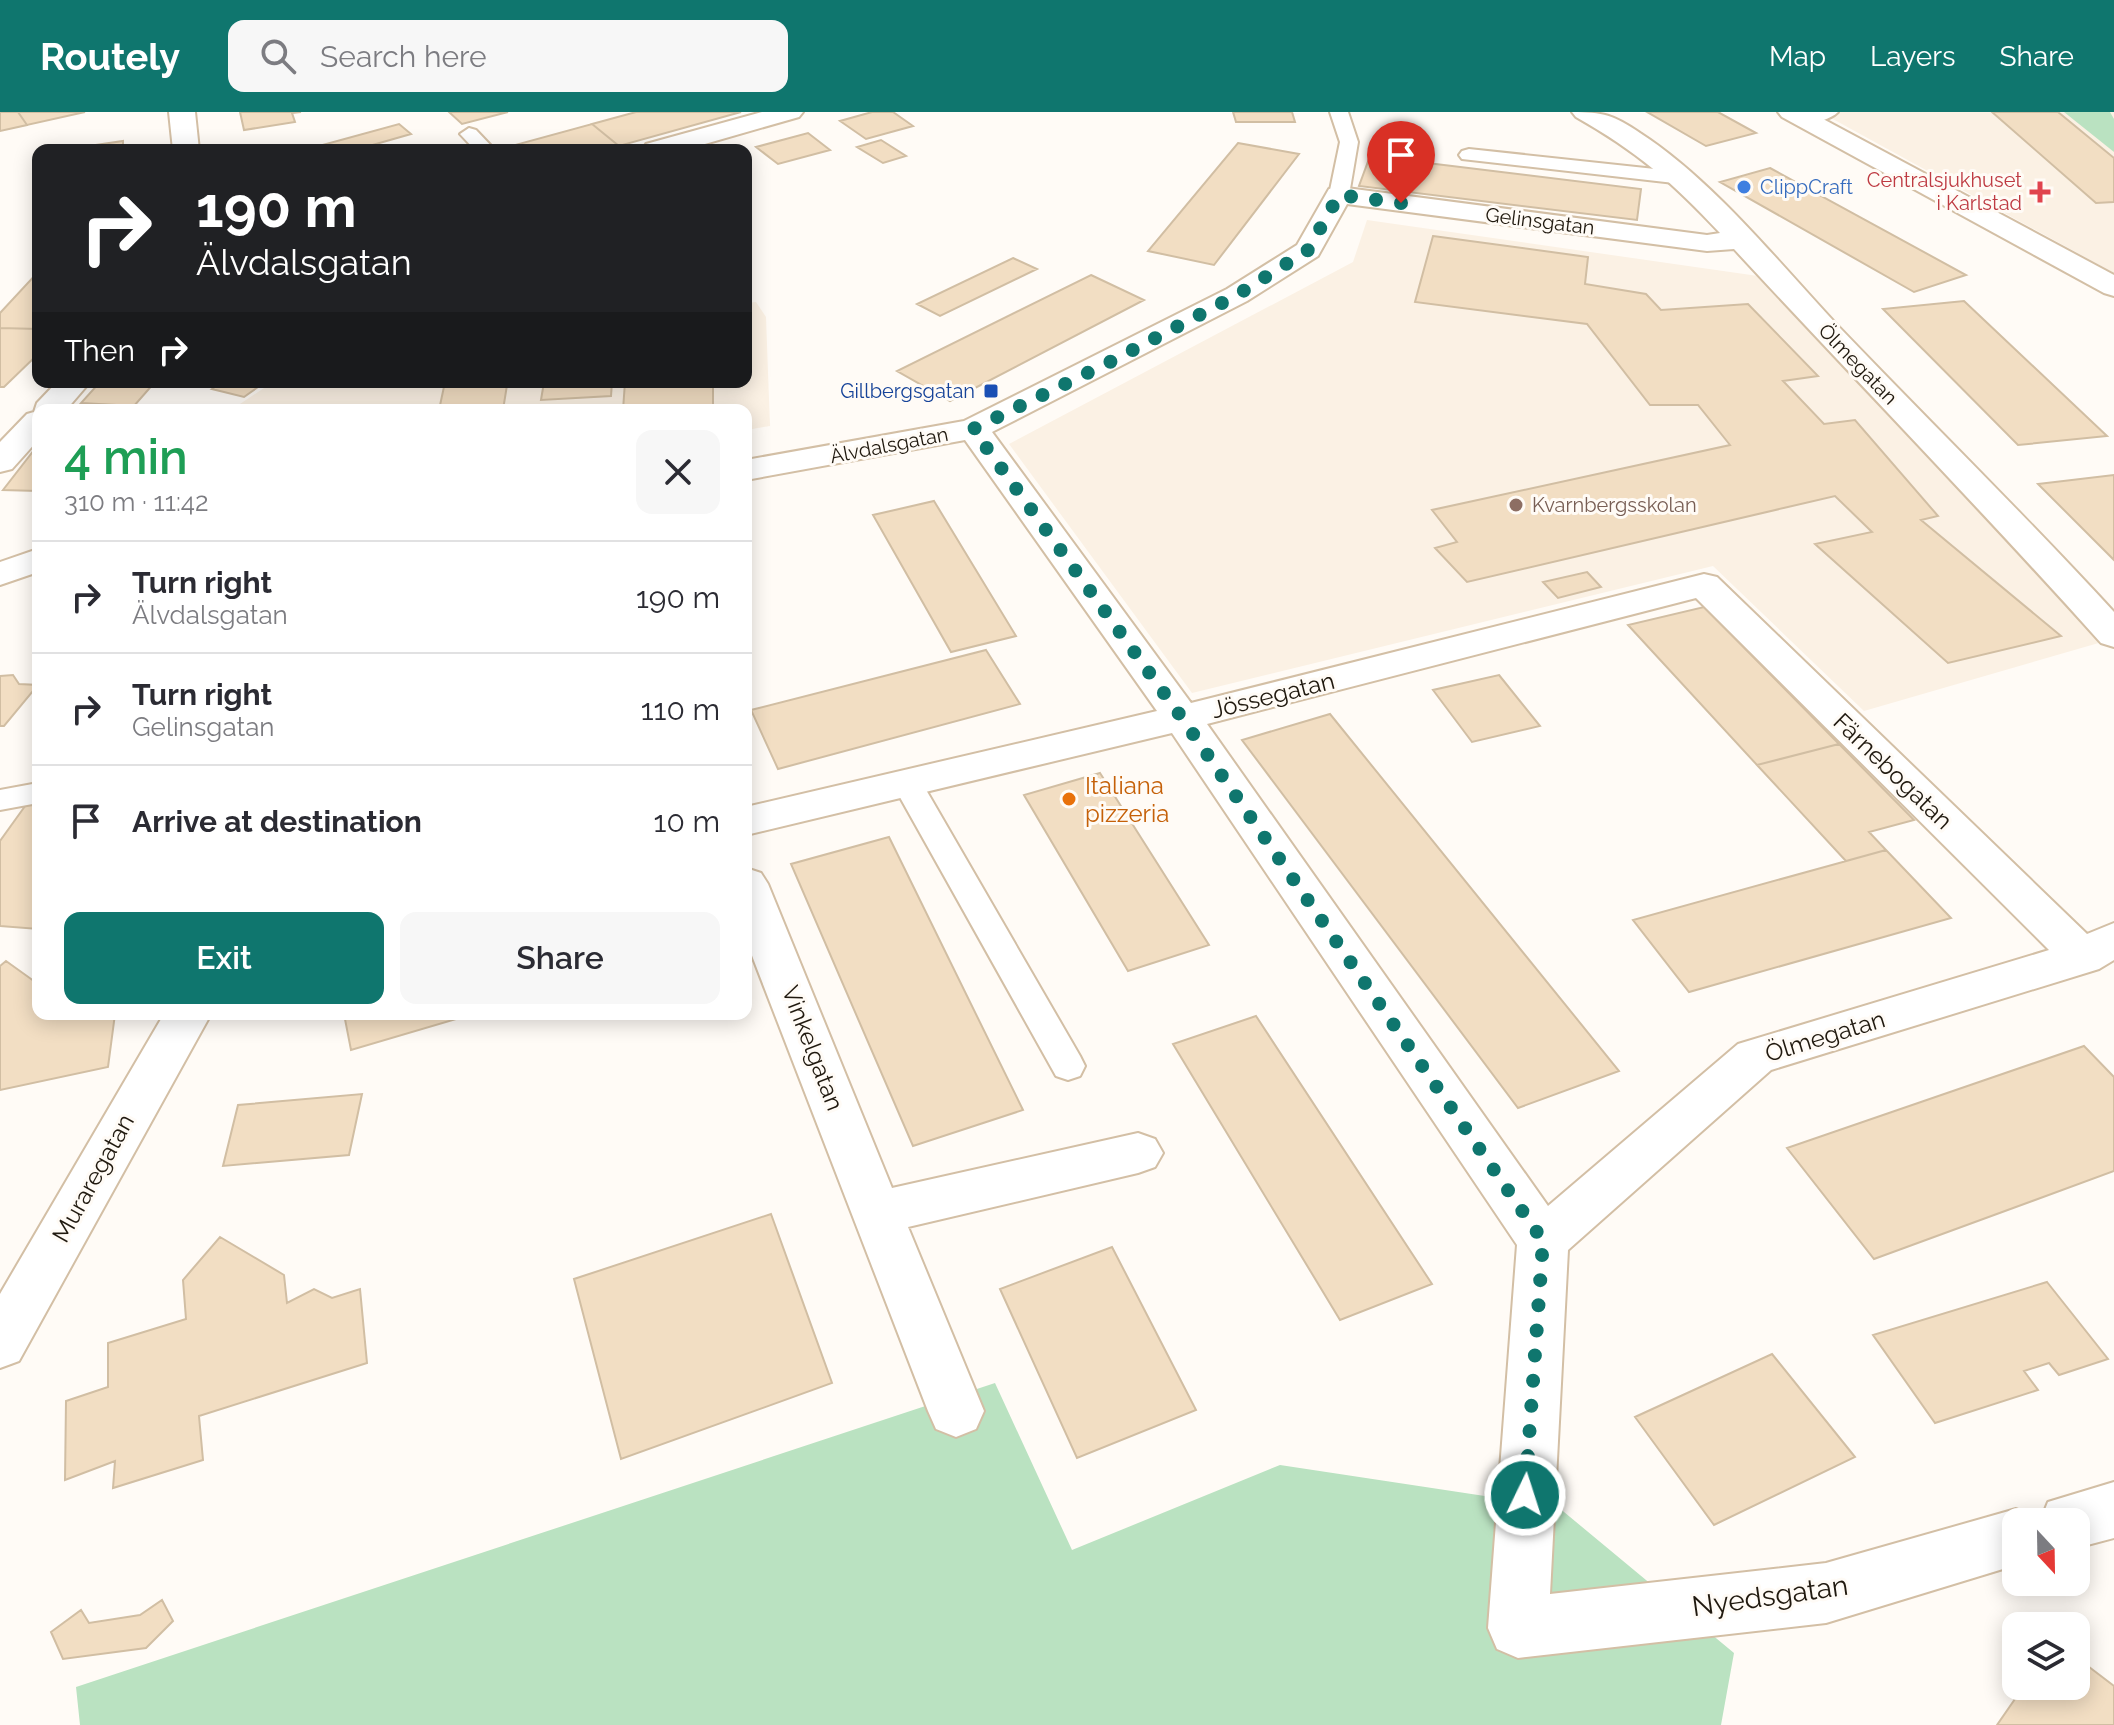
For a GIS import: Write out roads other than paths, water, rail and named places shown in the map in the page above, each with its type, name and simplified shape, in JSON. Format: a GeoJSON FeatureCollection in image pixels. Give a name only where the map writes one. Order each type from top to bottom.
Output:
{"type":"FeatureCollection","features":[{"type":"Feature","properties":{"kind":"street"},"geometry":{"type":"LineString","coordinates":[[182,112],[185,144]]}},
{"type":"Feature","properties":{"kind":"street"},"geometry":{"type":"LineString","coordinates":[[676,144],[790,112]]}},
{"type":"Feature","properties":{"kind":"street","name":"Ölmegatan"},"geometry":{"type":"LineString","coordinates":[[1585,112],[1631,138],[1683,178],[1875,383],[2001,510],[2114,635]]}},
{"type":"Feature","properties":{"kind":"street"},"geometry":{"type":"LineString","coordinates":[[1808,114],[2114,287]]}},
{"type":"Feature","properties":{"kind":"street","name":"Gelinsgatan"},"geometry":{"type":"LineString","coordinates":[[1339,195],[1707,243],[1741,240]]}},
{"type":"Feature","properties":{"kind":"street","name":"Älvdalsgatan"},"geometry":{"type":"LineString","coordinates":[[752,469],[973,429],[1237,295],[1308,250],[1339,195]]}},
{"type":"Feature","properties":{"kind":"street"},"geometry":{"type":"LineString","coordinates":[[54,404],[68,388]]}},
{"type":"Feature","properties":{"kind":"street"},"geometry":{"type":"LineString","coordinates":[[0,462],[32,427]]}},
{"type":"Feature","properties":{"kind":"street"},"geometry":{"type":"LineString","coordinates":[[973,429],[1182,718],[1543,1241]]}},
{"type":"Feature","properties":{"kind":"street"},"geometry":{"type":"LineString","coordinates":[[0,574],[32,562]]}},
{"type":"Feature","properties":{"kind":"street","name":"Jössegatan"},"geometry":{"type":"LineString","coordinates":[[752,820],[1182,718],[1704,585]]}},
{"type":"Feature","properties":{"kind":"street","name":"Färnebogatan"},"geometry":{"type":"LineString","coordinates":[[1704,585],[2098,948]]}},
{"type":"Feature","properties":{"kind":"street","name":"Vinkelgatan"},"geometry":{"type":"LineString","coordinates":[[752,899],[956,1411]]}},
{"type":"Feature","properties":{"kind":"street","name":"Ölmegatan"},"geometry":{"type":"LineString","coordinates":[[1543,1241],[1755,1057],[2098,948]]}},
{"type":"Feature","properties":{"kind":"street","name":"Muraregatan"},"geometry":{"type":"LineString","coordinates":[[0,1344],[185,1020]]}},
{"type":"Feature","properties":{"kind":"street"},"geometry":{"type":"LineString","coordinates":[[877,1213],[1138,1153]]}},
{"type":"Feature","properties":{"kind":"street","name":"Nyedsgatan"},"geometry":{"type":"LineString","coordinates":[[1543,1241],[1518,1628],[1826,1593],[2002,1541]]}},
{"type":"Feature","properties":{"kind":"street"},"geometry":{"type":"LineString","coordinates":[[2090,1516],[2114,1510]]}},
{"type":"Feature","properties":{"kind":"lane"},"geometry":{"type":"LineString","coordinates":[[1339,112],[1349,142],[1339,195]]}},
{"type":"Feature","properties":{"kind":"lane"},"geometry":{"type":"LineString","coordinates":[[469,134],[480,144]]}},
{"type":"Feature","properties":{"kind":"lane"},"geometry":{"type":"LineString","coordinates":[[1469,155],[1683,178]]}},
{"type":"Feature","properties":{"kind":"lane"},"geometry":{"type":"LineString","coordinates":[[907,783],[1068,1066]]}},
{"type":"Feature","properties":{"kind":"lane"},"geometry":{"type":"LineString","coordinates":[[0,800],[32,794]]}},
{"type":"Feature","properties":{"kind":"place","name":"ClippCraft"},"geometry":{"type":"Point","coordinates":[1744,187]}},
{"type":"Feature","properties":{"kind":"place","name":"Centralsjukhuset i Karlstad"},"geometry":{"type":"Point","coordinates":[2040,192]}},
{"type":"Feature","properties":{"kind":"place","name":"Gillbergsgatan"},"geometry":{"type":"Point","coordinates":[991,391]}},
{"type":"Feature","properties":{"kind":"place","name":"Kvarnbergsskolan"},"geometry":{"type":"Point","coordinates":[1516,505]}},
{"type":"Feature","properties":{"kind":"place","name":"Italiana pizzeria"},"geometry":{"type":"Point","coordinates":[1069,799]}}]}
